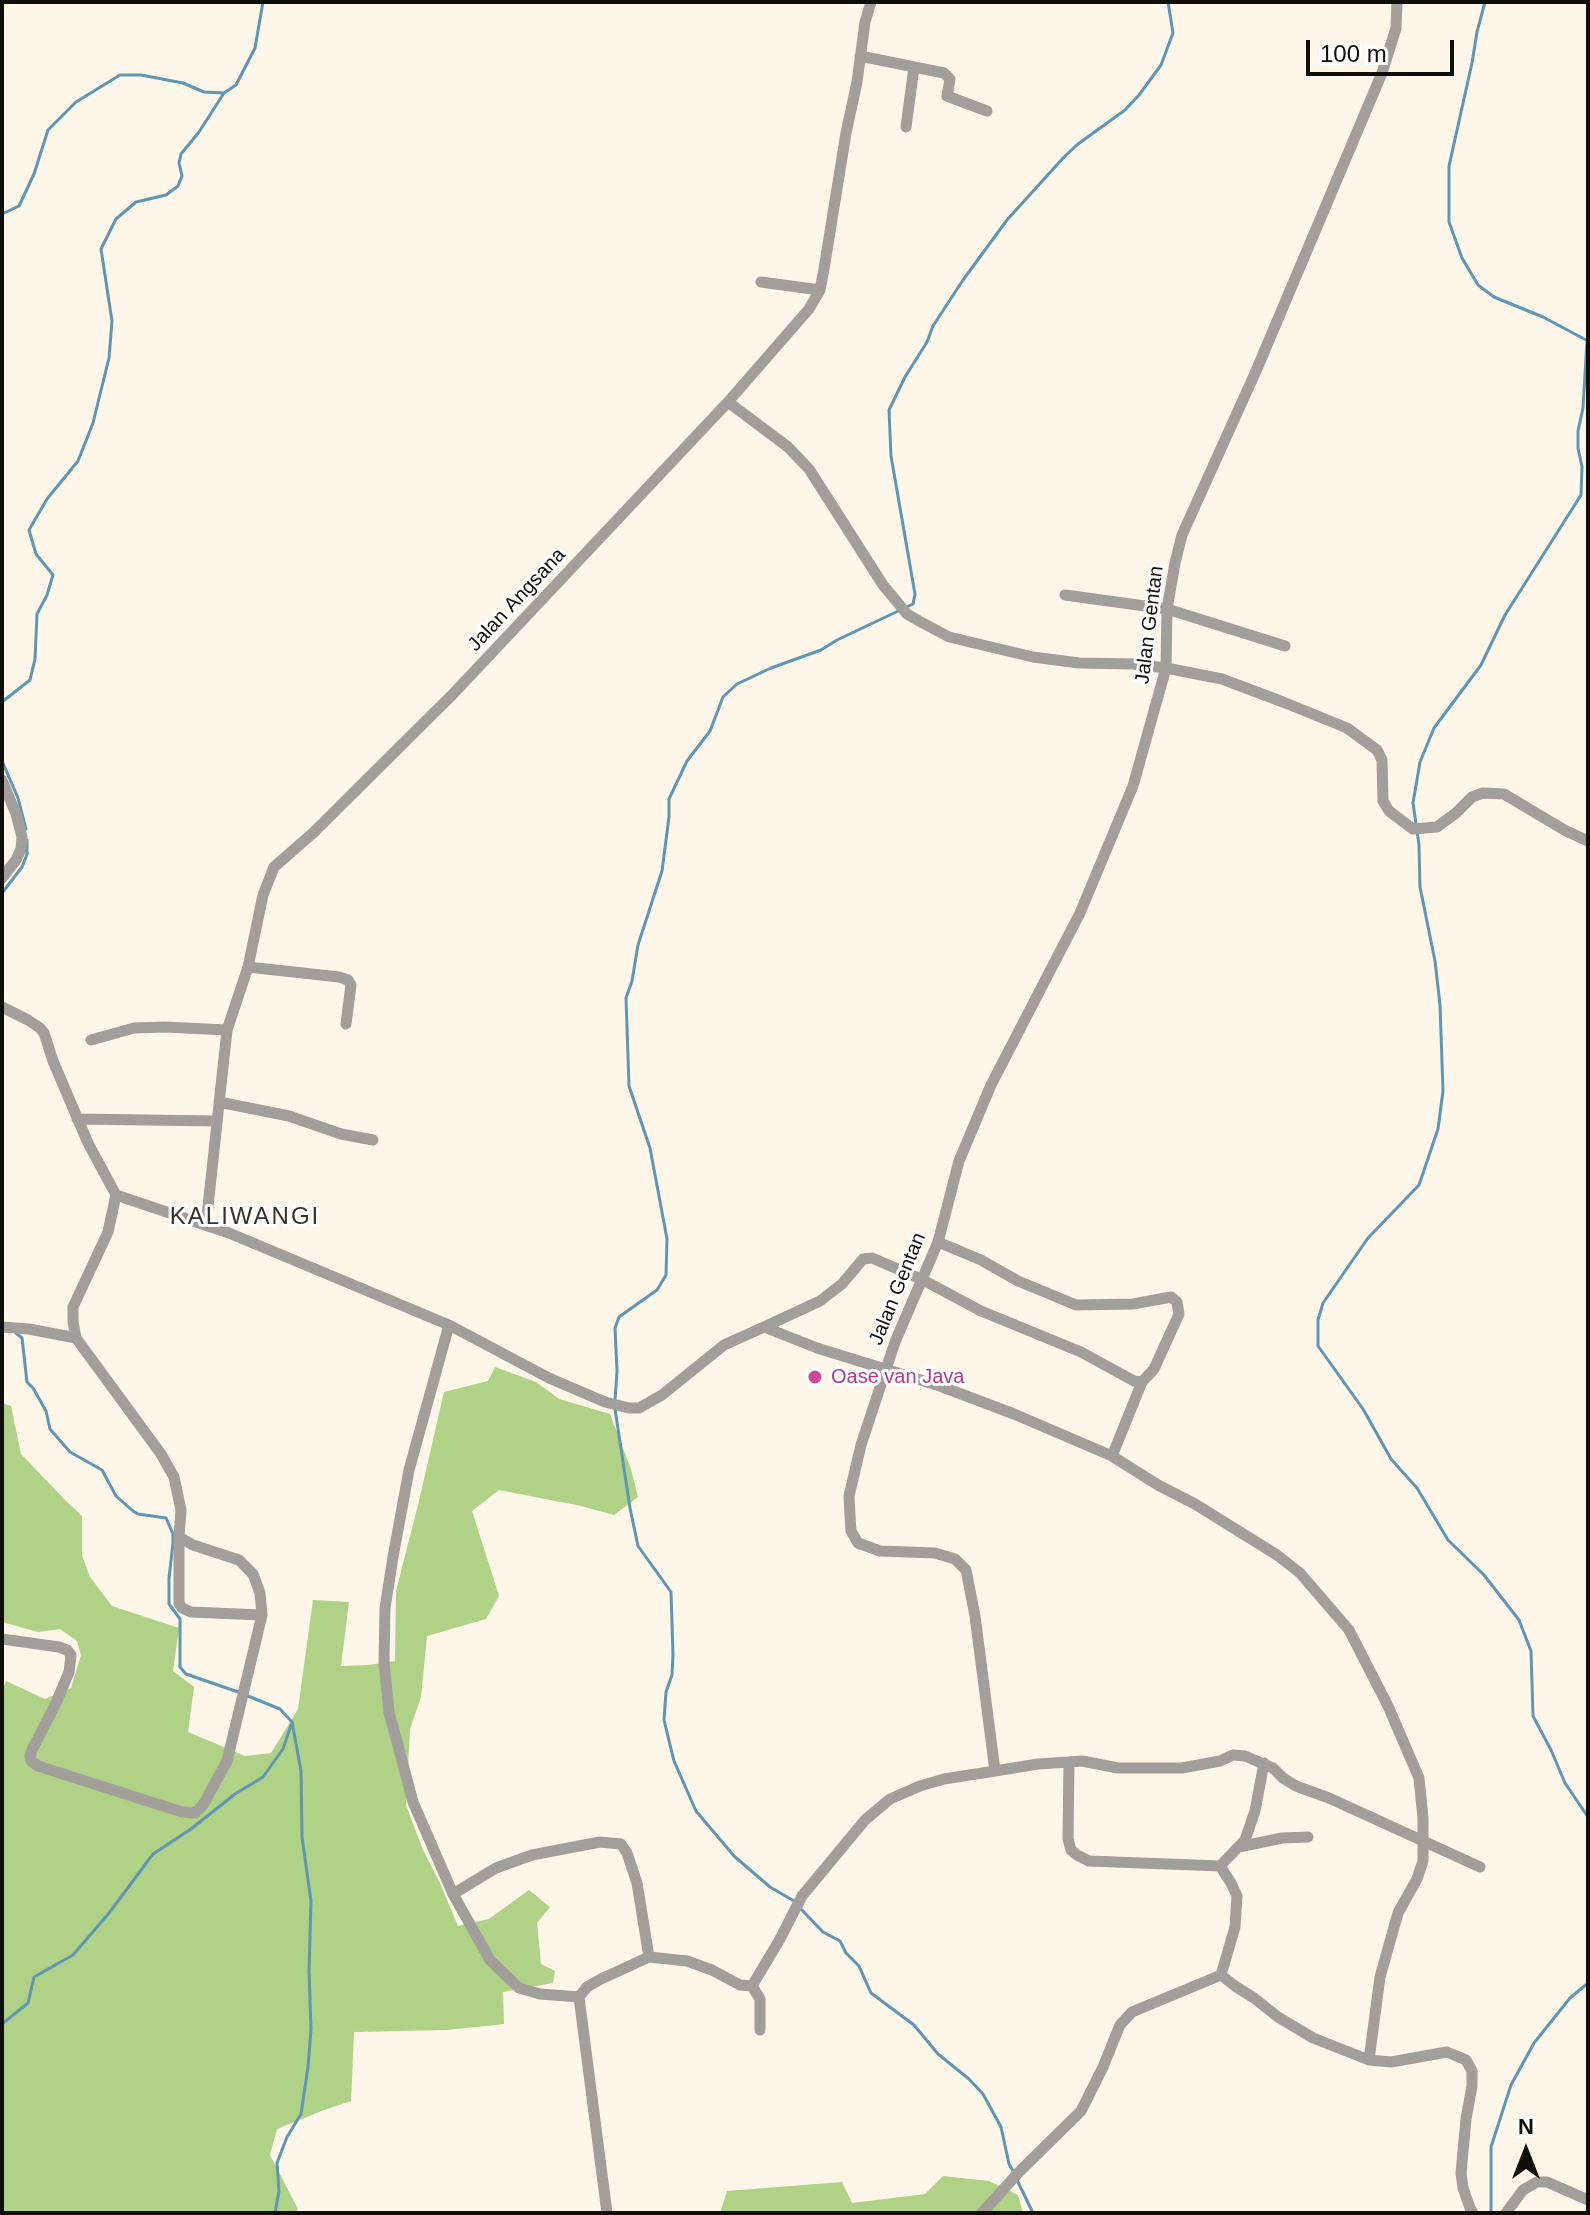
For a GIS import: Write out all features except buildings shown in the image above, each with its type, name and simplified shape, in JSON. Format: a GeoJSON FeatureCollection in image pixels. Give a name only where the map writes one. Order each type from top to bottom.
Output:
{"type":"FeatureCollection","features":[{"type":"Feature","properties":{"kind":"street","name":"Jalan Angsana"},"geometry":{"type":"LineString","coordinates":[[206,1225],[227,1030],[248,967],[263,895],[274,867],[313,833],[453,694],[728,402],[809,309],[820,290],[865,22],[871,2]]}},
{"type":"Feature","properties":{"kind":"street","name":"Jalan Gentan"},"geometry":{"type":"LineString","coordinates":[[995,1771],[966,1570],[955,1559],[935,1553],[880,1551],[858,1543],[851,1531],[849,1496],[885,1368],[938,1242],[959,1161],[991,1085],[1080,913],[1133,786],[1166,668],[1167,609],[1182,535],[1256,371],[1382,73],[1396,28],[1397,2]]}},
{"type":"Feature","properties":{"kind":"street"},"geometry":{"type":"LineString","coordinates":[[860,56],[944,73],[950,79],[947,96],[987,111]]}},
{"type":"Feature","properties":{"kind":"street"},"geometry":{"type":"LineString","coordinates":[[906,127],[914,67]]}},
{"type":"Feature","properties":{"kind":"street"},"geometry":{"type":"LineString","coordinates":[[761,282],[820,290]]}},
{"type":"Feature","properties":{"kind":"street"},"geometry":{"type":"LineString","coordinates":[[728,402],[788,447],[809,469],[864,559],[903,610],[949,637],[1033,657],[1079,663],[1133,664],[1222,679],[1347,728],[1377,750],[1382,760],[1383,801],[1389,811],[1420,829],[1437,827],[1472,797],[1483,793],[1504,794],[1588,841]]}},
{"type":"Feature","properties":{"kind":"street"},"geometry":{"type":"LineString","coordinates":[[1065,595],[1167,609],[1285,646]]}},
{"type":"Feature","properties":{"kind":"street"},"geometry":{"type":"LineString","coordinates":[[2,780],[22,837],[21,849],[2,878]]}},
{"type":"Feature","properties":{"kind":"street"},"geometry":{"type":"LineString","coordinates":[[248,967],[348,980],[351,985],[346,1024]]}},
{"type":"Feature","properties":{"kind":"street"},"geometry":{"type":"LineString","coordinates":[[3,1008],[28,1020],[44,1033],[77,1119],[116,1195],[206,1225],[328,1273],[449,1325],[549,1378],[605,1402],[639,1408],[672,1387],[724,1345],[820,1301],[842,1284],[863,1259],[881,1260],[981,1311],[1081,1352],[1134,1381],[1142,1382]]}},
{"type":"Feature","properties":{"kind":"street"},"geometry":{"type":"LineString","coordinates":[[91,1040],[134,1028],[227,1030]]}},
{"type":"Feature","properties":{"kind":"street"},"geometry":{"type":"LineString","coordinates":[[219,1102],[289,1116],[341,1134],[373,1140]]}},
{"type":"Feature","properties":{"kind":"street"},"geometry":{"type":"LineString","coordinates":[[77,1119],[216,1121]]}},
{"type":"Feature","properties":{"kind":"street"},"geometry":{"type":"LineString","coordinates":[[116,1195],[108,1232],[73,1307],[76,1338],[161,1454],[174,1477],[181,1510],[179,1603],[182,1608],[191,1612],[262,1615]]}},
{"type":"Feature","properties":{"kind":"street"},"geometry":{"type":"LineString","coordinates":[[938,1242],[1076,1305],[1133,1304],[1171,1297],[1177,1302],[1179,1314],[1154,1369],[1142,1382],[1112,1456]]}},
{"type":"Feature","properties":{"kind":"street"},"geometry":{"type":"LineString","coordinates":[[449,1325],[409,1470],[385,1608],[384,1662],[389,1712],[413,1802],[453,1894],[490,1960],[519,1988],[540,1994],[579,1997]]}},
{"type":"Feature","properties":{"kind":"street"},"geometry":{"type":"LineString","coordinates":[[4,1327],[76,1338]]}},
{"type":"Feature","properties":{"kind":"street"},"geometry":{"type":"LineString","coordinates":[[764,1327],[817,1348],[940,1386],[1112,1456],[1277,1555],[1300,1573],[1349,1630],[1388,1706],[1419,1778],[1424,1843],[1423,1861],[1398,1913],[1380,1977],[1369,2060]]}},
{"type":"Feature","properties":{"kind":"street"},"geometry":{"type":"LineString","coordinates":[[2,1639],[59,1647],[71,1655],[69,1672],[32,1750],[31,1761],[38,1766],[182,1812],[195,1813],[203,1805],[227,1761],[262,1615],[260,1593],[253,1574],[239,1560],[193,1545],[179,1537]]}},
{"type":"Feature","properties":{"kind":"street"},"geometry":{"type":"LineString","coordinates":[[752,1986],[802,1896],[865,1820],[890,1799],[944,1779],[1038,1764],[1082,1761],[1118,1768],[1182,1768],[1220,1761],[1233,1755],[1245,1756],[1264,1763],[1296,1786],[1480,1867]]}},
{"type":"Feature","properties":{"kind":"street"},"geometry":{"type":"LineString","coordinates":[[1069,1762],[1068,1839],[1071,1850],[1077,1855],[1089,1861],[1220,1866],[1245,1840],[1255,1811],[1264,1763]]}},
{"type":"Feature","properties":{"kind":"street"},"geometry":{"type":"LineString","coordinates":[[1239,1847],[1282,1838],[1308,1837]]}},
{"type":"Feature","properties":{"kind":"street"},"geometry":{"type":"LineString","coordinates":[[453,1894],[496,1868],[532,1855],[600,1842],[621,1844],[637,1883],[649,1957]]}},
{"type":"Feature","properties":{"kind":"street"},"geometry":{"type":"LineString","coordinates":[[1220,1866],[1237,1896],[1235,1927],[1221,1975]]}},
{"type":"Feature","properties":{"kind":"street"},"geometry":{"type":"LineString","coordinates":[[607,2213],[579,1997],[587,1987],[601,1979],[649,1957],[687,1961],[740,1985],[752,1986]]}},
{"type":"Feature","properties":{"kind":"street"},"geometry":{"type":"LineString","coordinates":[[1221,1975],[1278,2017],[1313,2038],[1369,2060],[1391,2062],[1447,2052],[1466,2060],[1472,2071],[1472,2086],[1461,2173],[1473,2213]]}},
{"type":"Feature","properties":{"kind":"street"},"geometry":{"type":"LineString","coordinates":[[982,2213],[1081,2111],[1120,2025],[1132,2012],[1221,1975]]}},
{"type":"Feature","properties":{"kind":"street"},"geometry":{"type":"LineString","coordinates":[[752,1986],[760,1999],[760,2030]]}},
{"type":"Feature","properties":{"kind":"street"},"geometry":{"type":"LineString","coordinates":[[1506,2213],[1523,2190],[1537,2182],[1547,2182],[1588,2200]]}},
{"type":"Feature","properties":{"kind":"green space"},"geometry":{"type":"Polygon","coordinates":[[[495,1367],[536,1382],[559,1399],[610,1414],[638,1497],[614,1515],[499,1490],[472,1511],[499,1596],[486,1619],[427,1636],[421,1697],[410,1729],[406,1805],[458,1926],[489,1919],[529,1890],[550,1907],[537,1923],[541,1964],[555,1971],[553,1983],[503,1992],[504,2024],[447,2030],[354,2032],[351,2101],[277,2129],[270,2155],[298,2209],[295,2213],[2,2213],[2,1690],[6,1681],[45,1699],[71,1688],[81,1655],[77,1641],[60,1629],[38,1632],[2,1622],[2,1403],[11,1406],[21,1454],[82,1516],[82,1555],[90,1577],[112,1606],[179,1628],[173,1671],[194,1687],[188,1732],[245,1756],[271,1753],[298,1709],[313,1600],[349,1602],[341,1666],[395,1661],[396,1591],[444,1392],[488,1381],[495,1367]]]}},
{"type":"Feature","properties":{"kind":"green space"},"geometry":{"type":"Polygon","coordinates":[[[943,2176],[989,2181],[1018,2195],[1023,2213],[720,2213],[727,2191],[842,2182],[852,2203],[925,2194],[943,2176]]]}},
{"type":"Feature","properties":{"kind":"waterway"},"geometry":{"type":"LineString","coordinates":[[2,702],[30,680],[35,659],[37,614],[53,575],[36,554],[29,530],[47,499],[78,461],[93,423],[109,358],[112,321],[101,249],[116,219],[136,202],[166,195],[178,186],[182,176],[179,163],[181,154],[224,93],[236,85],[255,48],[263,2]]}},
{"type":"Feature","properties":{"kind":"waterway"},"geometry":{"type":"LineString","coordinates":[[615,1401],[615,1328],[619,1317],[657,1290],[666,1275],[667,1239],[650,1148],[629,1086],[626,998],[638,945],[662,871],[669,799],[687,761],[710,731],[723,697],[737,684],[821,650],[913,604],[915,594],[891,456],[889,410],[933,326],[1007,220],[1064,157],[1125,110],[1161,65],[1173,33],[1168,2]]}},
{"type":"Feature","properties":{"kind":"waterway"},"geometry":{"type":"LineString","coordinates":[[1485,2],[1449,166],[1449,222],[1462,258],[1478,285],[1494,297],[1543,317],[1588,341]]}},
{"type":"Feature","properties":{"kind":"waterway"},"geometry":{"type":"LineString","coordinates":[[2,214],[19,206],[34,174],[48,130],[76,102],[120,75],[141,75],[183,83],[204,92],[224,93]]}},
{"type":"Feature","properties":{"kind":"waterway"},"geometry":{"type":"LineString","coordinates":[[1587,341],[1583,408],[1578,431],[1581,495],[1505,615],[1481,665],[1434,728],[1420,762],[1413,803],[1419,845],[1420,887],[1435,961],[1440,1005],[1443,1091],[1438,1129],[1419,1185],[1368,1238],[1323,1303],[1318,1320],[1318,1346],[1363,1409],[1391,1459],[1417,1488],[1448,1540],[1484,1575],[1519,1620],[1531,1651],[1533,1716],[1565,1783],[1588,1817]]}},
{"type":"Feature","properties":{"kind":"waterway"},"geometry":{"type":"LineString","coordinates":[[2,761],[18,798],[26,829]]}},
{"type":"Feature","properties":{"kind":"waterway"},"geometry":{"type":"LineString","coordinates":[[2,893],[22,867],[27,854],[27,840]]}},
{"type":"Feature","properties":{"kind":"waterway"},"geometry":{"type":"LineString","coordinates":[[16,1333],[22,1338],[27,1382],[46,1411],[50,1429],[70,1452],[102,1470],[116,1496],[133,1511],[166,1518],[173,1534],[169,1604],[180,1619],[180,1667],[186,1674],[241,1693]]}},
{"type":"Feature","properties":{"kind":"waterway"},"geometry":{"type":"LineString","coordinates":[[615,1409],[638,1546],[671,1592],[672,1675],[666,1692],[664,1720],[674,1761],[696,1811],[734,1856],[770,1887],[794,1901]]}},
{"type":"Feature","properties":{"kind":"waterway"},"geometry":{"type":"LineString","coordinates":[[248,1696],[280,1709],[292,1722],[301,1771],[302,1837],[311,1901],[308,2067],[301,2114],[287,2137],[277,2163],[279,2191],[275,2213]]}},
{"type":"Feature","properties":{"kind":"waterway"},"geometry":{"type":"LineString","coordinates":[[2,2024],[28,2003],[34,1977],[73,1955],[153,1854],[263,1777],[283,1749],[291,1725]]}},
{"type":"Feature","properties":{"kind":"waterway"},"geometry":{"type":"LineString","coordinates":[[799,1907],[823,1932],[840,1941],[846,1953],[859,1966],[871,1993],[914,2025],[938,2054],[983,2094],[1001,2127],[1014,2173]]}},
{"type":"Feature","properties":{"kind":"waterway"},"geometry":{"type":"LineString","coordinates":[[1491,2213],[1491,2147],[1511,2085],[1534,2043],[1570,1998],[1588,1983]]}},
{"type":"Feature","properties":{"kind":"waterway"},"geometry":{"type":"LineString","coordinates":[[1017,2180],[1033,2213]]}},
{"type":"Feature","properties":{"kind":"place","name":"Oase van Java"},"geometry":{"type":"Point","coordinates":[815,1377]}},
{"type":"Feature","properties":{"kind":"district","name":"KALIWANGI"},"geometry":{"type":"Point","coordinates":[245,1217]}}]}
